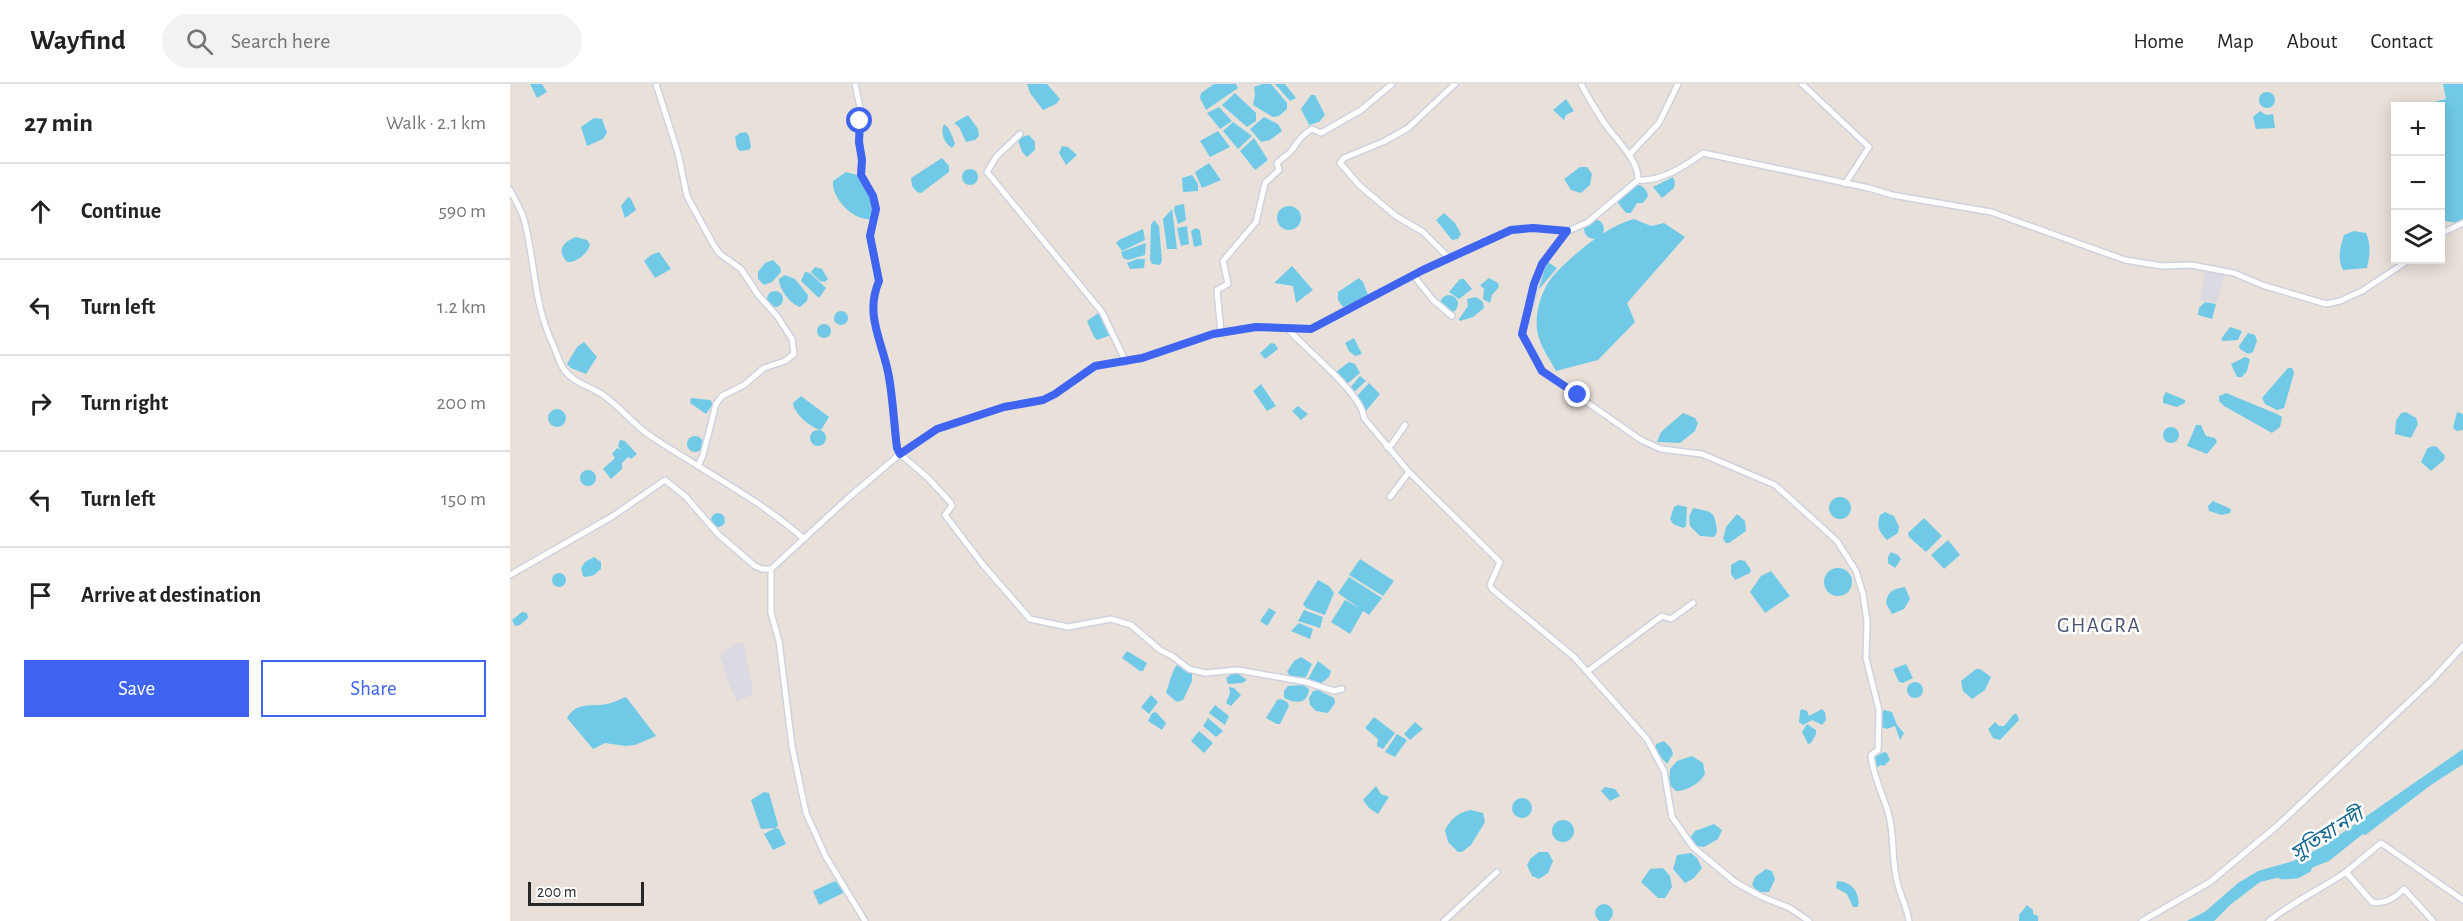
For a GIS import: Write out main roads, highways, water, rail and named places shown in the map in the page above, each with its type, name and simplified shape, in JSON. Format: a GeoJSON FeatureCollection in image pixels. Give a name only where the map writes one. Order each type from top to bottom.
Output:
{"type":"FeatureCollection","features":[{"type":"Feature","properties":{"kind":"water"},"geometry":{"type":"Polygon","coordinates":[[[530,84],[542,84],[547,92],[537,98],[530,84]]]}},
{"type":"Feature","properties":{"kind":"water"},"geometry":{"type":"Polygon","coordinates":[[[1027,84],[1047,84],[1060,99],[1056,104],[1043,110],[1030,93],[1027,84]]]}},
{"type":"Feature","properties":{"kind":"water"},"geometry":{"type":"Polygon","coordinates":[[[1214,84],[1236,84],[1238,88],[1206,110],[1200,98],[1201,93],[1214,84]]]}},
{"type":"Feature","properties":{"kind":"water"},"geometry":{"type":"Polygon","coordinates":[[[1271,84],[1287,103],[1287,109],[1279,116],[1273,117],[1253,105],[1254,87],[1271,84]]]}},
{"type":"Feature","properties":{"kind":"water"},"geometry":{"type":"Polygon","coordinates":[[[1275,84],[1285,84],[1296,98],[1290,101],[1275,84]]]}},
{"type":"Feature","properties":{"kind":"water"},"geometry":{"type":"Polygon","coordinates":[[[2443,84],[2463,84],[2463,220],[2457,223],[2445,221],[2445,102],[2434,102],[2446,99],[2443,84]]]}},
{"type":"Feature","properties":{"kind":"water"},"geometry":{"type":"Polygon","coordinates":[[[2267,92],[2273,94],[2275,100],[2273,106],[2267,108],[2261,106],[2259,100],[2261,94],[2267,92]]]}},
{"type":"Feature","properties":{"kind":"water"},"geometry":{"type":"Polygon","coordinates":[[[1235,93],[1256,113],[1256,121],[1247,127],[1222,105],[1235,93]]]}},
{"type":"Feature","properties":{"kind":"water"},"geometry":{"type":"Polygon","coordinates":[[[1311,95],[1315,95],[1325,115],[1319,122],[1309,125],[1301,109],[1311,95]]]}},
{"type":"Feature","properties":{"kind":"water"},"geometry":{"type":"Polygon","coordinates":[[[1566,99],[1574,111],[1566,115],[1564,120],[1553,110],[1566,99]]]}},
{"type":"Feature","properties":{"kind":"water"},"geometry":{"type":"Polygon","coordinates":[[[1219,107],[1232,121],[1220,129],[1207,113],[1219,107]]]}},
{"type":"Feature","properties":{"kind":"water"},"geometry":{"type":"Polygon","coordinates":[[[2260,111],[2266,115],[2273,114],[2275,128],[2256,129],[2253,117],[2260,111]]]}},
{"type":"Feature","properties":{"kind":"water"},"geometry":{"type":"Polygon","coordinates":[[[968,115],[978,129],[979,136],[975,140],[966,142],[959,127],[954,123],[968,115]]]}},
{"type":"Feature","properties":{"kind":"water"},"geometry":{"type":"Polygon","coordinates":[[[1264,117],[1278,124],[1282,131],[1270,140],[1261,142],[1250,129],[1264,117]]]}},
{"type":"Feature","properties":{"kind":"water"},"geometry":{"type":"Polygon","coordinates":[[[594,118],[602,119],[607,133],[603,139],[587,146],[581,127],[594,118]]]}},
{"type":"Feature","properties":{"kind":"water"},"geometry":{"type":"Polygon","coordinates":[[[1233,122],[1252,136],[1238,149],[1223,131],[1233,122]]]}},
{"type":"Feature","properties":{"kind":"water"},"geometry":{"type":"Polygon","coordinates":[[[944,124],[955,144],[952,148],[944,137],[942,130],[944,124]]]}},
{"type":"Feature","properties":{"kind":"water"},"geometry":{"type":"Polygon","coordinates":[[[1218,131],[1230,147],[1210,157],[1200,141],[1218,131]]]}},
{"type":"Feature","properties":{"kind":"water"},"geometry":{"type":"Polygon","coordinates":[[[746,132],[749,136],[751,147],[749,150],[740,151],[737,148],[735,137],[746,132]]]}},
{"type":"Feature","properties":{"kind":"water"},"geometry":{"type":"Polygon","coordinates":[[[1029,135],[1035,142],[1035,150],[1027,157],[1022,152],[1018,140],[1029,135]]]}},
{"type":"Feature","properties":{"kind":"water"},"geometry":{"type":"Polygon","coordinates":[[[1254,138],[1268,160],[1255,170],[1240,151],[1254,138]]]}},
{"type":"Feature","properties":{"kind":"water"},"geometry":{"type":"Polygon","coordinates":[[[1062,146],[1068,147],[1077,155],[1066,165],[1059,153],[1062,146]]]}},
{"type":"Feature","properties":{"kind":"water"},"geometry":{"type":"Polygon","coordinates":[[[942,158],[949,166],[949,172],[921,193],[917,192],[912,186],[911,178],[942,158]]]}},
{"type":"Feature","properties":{"kind":"water"},"geometry":{"type":"Polygon","coordinates":[[[1209,163],[1221,180],[1202,188],[1195,172],[1209,163]]]}},
{"type":"Feature","properties":{"kind":"water"},"geometry":{"type":"Polygon","coordinates":[[[1580,167],[1587,167],[1592,174],[1590,185],[1581,193],[1571,190],[1564,179],[1580,167]]]}},
{"type":"Feature","properties":{"kind":"water"},"geometry":{"type":"Polygon","coordinates":[[[970,169],[976,171],[978,177],[976,183],[970,185],[964,183],[962,177],[964,171],[970,169]]]}},
{"type":"Feature","properties":{"kind":"water"},"geometry":{"type":"Polygon","coordinates":[[[846,172],[857,175],[866,191],[871,201],[872,219],[858,217],[852,213],[845,208],[836,195],[833,181],[846,172]]]}},
{"type":"Feature","properties":{"kind":"water"},"geometry":{"type":"Polygon","coordinates":[[[1192,175],[1198,184],[1198,191],[1183,192],[1182,178],[1192,175]]]}},
{"type":"Feature","properties":{"kind":"water"},"geometry":{"type":"Polygon","coordinates":[[[1673,177],[1674,188],[1662,198],[1653,187],[1673,177]]]}},
{"type":"Feature","properties":{"kind":"water"},"geometry":{"type":"Polygon","coordinates":[[[1634,185],[1643,188],[1648,196],[1643,203],[1637,203],[1631,213],[1626,213],[1618,203],[1621,196],[1634,185]]]}},
{"type":"Feature","properties":{"kind":"water"},"geometry":{"type":"Polygon","coordinates":[[[628,197],[636,210],[625,218],[621,206],[628,197]]]}},
{"type":"Feature","properties":{"kind":"water"},"geometry":{"type":"Polygon","coordinates":[[[1184,204],[1186,220],[1178,224],[1175,206],[1184,204]]]}},
{"type":"Feature","properties":{"kind":"water"},"geometry":{"type":"Polygon","coordinates":[[[1289,206],[1298,209],[1301,218],[1298,227],[1289,230],[1280,227],[1277,218],[1280,209],[1289,206]]]}},
{"type":"Feature","properties":{"kind":"water"},"geometry":{"type":"Polygon","coordinates":[[[1172,209],[1177,249],[1167,249],[1163,219],[1172,209]]]}},
{"type":"Feature","properties":{"kind":"water"},"geometry":{"type":"Polygon","coordinates":[[[1444,213],[1455,223],[1461,234],[1458,239],[1452,240],[1436,220],[1444,213]]]}},
{"type":"Feature","properties":{"kind":"water"},"geometry":{"type":"Polygon","coordinates":[[[1594,219],[1601,222],[1604,229],[1601,236],[1594,239],[1587,236],[1584,229],[1587,222],[1594,219]]]}},
{"type":"Feature","properties":{"kind":"water"},"geometry":{"type":"Polygon","coordinates":[[[1634,219],[1651,226],[1664,223],[1685,237],[1627,303],[1635,322],[1598,360],[1556,371],[1542,346],[1537,330],[1537,313],[1546,287],[1555,274],[1581,249],[1614,227],[1634,219]]]}},
{"type":"Feature","properties":{"kind":"water"},"geometry":{"type":"Polygon","coordinates":[[[1154,220],[1159,226],[1162,261],[1160,265],[1152,264],[1150,260],[1151,225],[1154,220]]]}},
{"type":"Feature","properties":{"kind":"water"},"geometry":{"type":"Polygon","coordinates":[[[1187,226],[1189,244],[1181,246],[1177,228],[1187,226]]]}},
{"type":"Feature","properties":{"kind":"water"},"geometry":{"type":"Polygon","coordinates":[[[1196,228],[1200,230],[1202,245],[1194,247],[1191,231],[1196,228]]]}},
{"type":"Feature","properties":{"kind":"water"},"geometry":{"type":"Polygon","coordinates":[[[1143,229],[1145,240],[1122,251],[1116,243],[1119,240],[1143,229]]]}},
{"type":"Feature","properties":{"kind":"water"},"geometry":{"type":"Polygon","coordinates":[[[2354,231],[2366,233],[2368,237],[2367,268],[2343,270],[2340,249],[2344,235],[2354,231]]]}},
{"type":"Feature","properties":{"kind":"water"},"geometry":{"type":"Polygon","coordinates":[[[576,237],[587,240],[590,245],[581,257],[567,262],[562,254],[562,247],[576,237]]]}},
{"type":"Feature","properties":{"kind":"water"},"geometry":{"type":"Polygon","coordinates":[[[1146,243],[1145,255],[1128,260],[1123,258],[1121,252],[1146,243]]]}},
{"type":"Feature","properties":{"kind":"water"},"geometry":{"type":"Polygon","coordinates":[[[659,252],[671,269],[655,278],[644,261],[659,252]]]}},
{"type":"Feature","properties":{"kind":"water"},"geometry":{"type":"Polygon","coordinates":[[[1145,259],[1144,268],[1130,269],[1127,263],[1145,259]]]}},
{"type":"Feature","properties":{"kind":"water"},"geometry":{"type":"Polygon","coordinates":[[[773,260],[780,267],[781,272],[772,282],[764,285],[758,279],[758,272],[765,263],[773,260]]]}},
{"type":"Feature","properties":{"kind":"water"},"geometry":{"type":"Polygon","coordinates":[[[1548,262],[1557,268],[1540,288],[1536,287],[1541,272],[1548,262]]]}},
{"type":"Feature","properties":{"kind":"water"},"geometry":{"type":"Polygon","coordinates":[[[1292,266],[1313,290],[1296,303],[1293,286],[1274,283],[1292,266]]]}},
{"type":"Feature","properties":{"kind":"water"},"geometry":{"type":"Polygon","coordinates":[[[815,267],[822,269],[828,279],[825,282],[820,281],[811,272],[815,267]]]}},
{"type":"Feature","properties":{"kind":"water"},"geometry":{"type":"Polygon","coordinates":[[[805,272],[810,273],[826,288],[819,298],[801,281],[805,272]]]}},
{"type":"Feature","properties":{"kind":"water"},"geometry":{"type":"Polygon","coordinates":[[[785,275],[795,279],[808,295],[807,301],[800,307],[789,299],[781,287],[779,279],[785,275]]]}},
{"type":"Feature","properties":{"kind":"water"},"geometry":{"type":"Polygon","coordinates":[[[1359,278],[1369,297],[1343,307],[1338,300],[1338,292],[1359,278]]]}},
{"type":"Feature","properties":{"kind":"water"},"geometry":{"type":"Polygon","coordinates":[[[1489,278],[1498,283],[1499,287],[1492,295],[1490,303],[1483,299],[1484,289],[1480,285],[1489,278]]]}},
{"type":"Feature","properties":{"kind":"water"},"geometry":{"type":"Polygon","coordinates":[[[1460,279],[1464,279],[1472,289],[1459,299],[1449,292],[1460,279]]]}},
{"type":"Feature","properties":{"kind":"water"},"geometry":{"type":"Polygon","coordinates":[[[775,291],[781,293],[783,299],[781,305],[775,307],[769,305],[767,299],[769,293],[775,291]]]}},
{"type":"Feature","properties":{"kind":"water"},"geometry":{"type":"Polygon","coordinates":[[[1449,295],[1455,298],[1458,304],[1455,310],[1449,313],[1443,310],[1440,304],[1443,298],[1449,295]]]}},
{"type":"Feature","properties":{"kind":"water"},"geometry":{"type":"Polygon","coordinates":[[[1476,297],[1483,302],[1484,308],[1473,317],[1460,321],[1459,319],[1468,306],[1467,299],[1476,297]]]}},
{"type":"Feature","properties":{"kind":"water"},"geometry":{"type":"Polygon","coordinates":[[[2205,302],[2216,304],[2212,319],[2198,315],[2199,308],[2205,302]]]}},
{"type":"Feature","properties":{"kind":"water"},"geometry":{"type":"Polygon","coordinates":[[[841,311],[846,313],[848,318],[846,323],[841,325],[836,323],[834,318],[836,313],[841,311]]]}},
{"type":"Feature","properties":{"kind":"water"},"geometry":{"type":"Polygon","coordinates":[[[1100,312],[1111,335],[1097,340],[1087,321],[1100,312]]]}},
{"type":"Feature","properties":{"kind":"water"},"geometry":{"type":"Polygon","coordinates":[[[824,324],[829,326],[831,331],[829,336],[824,338],[819,336],[817,331],[819,326],[824,324]]]}},
{"type":"Feature","properties":{"kind":"water"},"geometry":{"type":"Polygon","coordinates":[[[2230,327],[2242,331],[2238,340],[2223,341],[2221,339],[2230,327]]]}},
{"type":"Feature","properties":{"kind":"water"},"geometry":{"type":"Polygon","coordinates":[[[2248,333],[2255,335],[2257,341],[2253,352],[2248,354],[2239,346],[2248,333]]]}},
{"type":"Feature","properties":{"kind":"water"},"geometry":{"type":"Polygon","coordinates":[[[1354,338],[1362,354],[1355,356],[1345,343],[1354,338]]]}},
{"type":"Feature","properties":{"kind":"water"},"geometry":{"type":"Polygon","coordinates":[[[584,342],[597,357],[586,374],[567,364],[577,347],[584,342]]]}},
{"type":"Feature","properties":{"kind":"water"},"geometry":{"type":"Polygon","coordinates":[[[1271,343],[1275,344],[1278,349],[1265,359],[1260,353],[1271,343]]]}},
{"type":"Feature","properties":{"kind":"water"},"geometry":{"type":"Polygon","coordinates":[[[2245,357],[2250,359],[2247,371],[2242,377],[2237,377],[2231,364],[2245,357]]]}},
{"type":"Feature","properties":{"kind":"water"},"geometry":{"type":"Polygon","coordinates":[[[1349,362],[1355,364],[1360,373],[1347,384],[1336,372],[1349,362]]]}},
{"type":"Feature","properties":{"kind":"water"},"geometry":{"type":"Polygon","coordinates":[[[2288,368],[2292,368],[2294,373],[2284,408],[2277,410],[2265,404],[2262,398],[2288,368]]]}},
{"type":"Feature","properties":{"kind":"water"},"geometry":{"type":"Polygon","coordinates":[[[1360,376],[1366,381],[1353,393],[1349,389],[1360,376]]]}},
{"type":"Feature","properties":{"kind":"water"},"geometry":{"type":"Polygon","coordinates":[[[1369,383],[1380,394],[1366,411],[1356,397],[1369,383]]]}},
{"type":"Feature","properties":{"kind":"water"},"geometry":{"type":"Polygon","coordinates":[[[1261,384],[1276,406],[1267,411],[1253,391],[1261,384]]]}},
{"type":"Feature","properties":{"kind":"water"},"geometry":{"type":"Polygon","coordinates":[[[2166,392],[2185,400],[2185,403],[2177,407],[2163,403],[2166,392]]]}},
{"type":"Feature","properties":{"kind":"water"},"geometry":{"type":"Polygon","coordinates":[[[2226,393],[2282,417],[2280,427],[2272,433],[2224,406],[2219,401],[2219,396],[2226,393]]]}},
{"type":"Feature","properties":{"kind":"water"},"geometry":{"type":"Polygon","coordinates":[[[801,396],[829,417],[821,430],[808,423],[796,412],[793,403],[801,396]]]}},
{"type":"Feature","properties":{"kind":"water"},"geometry":{"type":"Polygon","coordinates":[[[691,398],[710,400],[713,404],[706,414],[690,403],[691,398]]]}},
{"type":"Feature","properties":{"kind":"water"},"geometry":{"type":"Polygon","coordinates":[[[1298,406],[1308,414],[1301,420],[1292,411],[1298,406]]]}},
{"type":"Feature","properties":{"kind":"water"},"geometry":{"type":"Polygon","coordinates":[[[557,409],[563,412],[566,418],[563,424],[557,427],[551,424],[548,418],[551,412],[557,409]]]}},
{"type":"Feature","properties":{"kind":"water"},"geometry":{"type":"Polygon","coordinates":[[[2406,412],[2416,418],[2418,424],[2411,438],[2395,434],[2396,421],[2401,413],[2406,412]]]}},
{"type":"Feature","properties":{"kind":"water"},"geometry":{"type":"Polygon","coordinates":[[[2457,412],[2463,414],[2463,430],[2457,431],[2453,428],[2457,412]]]}},
{"type":"Feature","properties":{"kind":"water"},"geometry":{"type":"Polygon","coordinates":[[[1683,413],[1695,418],[1698,423],[1695,431],[1680,443],[1657,442],[1661,432],[1683,413]]]}},
{"type":"Feature","properties":{"kind":"water"},"geometry":{"type":"Polygon","coordinates":[[[2196,425],[2201,425],[2206,436],[2215,438],[2217,442],[2207,454],[2187,446],[2196,425]]]}},
{"type":"Feature","properties":{"kind":"water"},"geometry":{"type":"Polygon","coordinates":[[[2171,427],[2177,429],[2179,435],[2177,441],[2171,443],[2165,441],[2163,435],[2165,429],[2171,427]]]}},
{"type":"Feature","properties":{"kind":"water"},"geometry":{"type":"Polygon","coordinates":[[[818,430],[826,438],[818,446],[810,438],[818,430]]]}},
{"type":"Feature","properties":{"kind":"water"},"geometry":{"type":"Polygon","coordinates":[[[695,436],[703,444],[695,452],[687,444],[695,436]]]}},
{"type":"Feature","properties":{"kind":"water"},"geometry":{"type":"Polygon","coordinates":[[[620,440],[625,441],[637,454],[631,459],[628,457],[622,463],[622,469],[611,479],[603,469],[615,458],[612,454],[617,448],[621,450],[618,446],[620,440]]]}},
{"type":"Feature","properties":{"kind":"water"},"geometry":{"type":"Polygon","coordinates":[[[2432,446],[2437,447],[2445,456],[2444,460],[2431,471],[2421,462],[2427,449],[2432,446]]]}},
{"type":"Feature","properties":{"kind":"water"},"geometry":{"type":"Polygon","coordinates":[[[588,470],[594,472],[596,478],[594,484],[588,486],[582,484],[580,478],[582,472],[588,470]]]}},
{"type":"Feature","properties":{"kind":"water"},"geometry":{"type":"Polygon","coordinates":[[[1840,497],[1848,500],[1851,508],[1848,516],[1840,519],[1832,516],[1829,508],[1832,500],[1840,497]]]}},
{"type":"Feature","properties":{"kind":"water"},"geometry":{"type":"Polygon","coordinates":[[[2213,501],[2231,509],[2230,513],[2222,515],[2209,511],[2208,506],[2213,501]]]}},
{"type":"Feature","properties":{"kind":"water"},"geometry":{"type":"Polygon","coordinates":[[[1678,505],[1687,507],[1686,526],[1683,528],[1673,524],[1670,519],[1674,507],[1678,505]]]}},
{"type":"Feature","properties":{"kind":"water"},"geometry":{"type":"Polygon","coordinates":[[[1693,508],[1709,512],[1714,516],[1717,532],[1714,537],[1700,536],[1690,526],[1689,517],[1693,508]]]}},
{"type":"Feature","properties":{"kind":"water"},"geometry":{"type":"Polygon","coordinates":[[[1885,512],[1894,516],[1899,527],[1898,533],[1887,540],[1878,526],[1880,515],[1885,512]]]}},
{"type":"Feature","properties":{"kind":"water"},"geometry":{"type":"Polygon","coordinates":[[[718,513],[723,515],[725,520],[723,525],[718,527],[713,525],[711,520],[713,515],[718,513]]]}},
{"type":"Feature","properties":{"kind":"water"},"geometry":{"type":"Polygon","coordinates":[[[1737,514],[1745,521],[1746,531],[1726,543],[1723,539],[1726,527],[1737,514]]]}},
{"type":"Feature","properties":{"kind":"water"},"geometry":{"type":"Polygon","coordinates":[[[1924,518],[1942,536],[1926,552],[1909,537],[1908,533],[1924,518]]]}},
{"type":"Feature","properties":{"kind":"water"},"geometry":{"type":"Polygon","coordinates":[[[1948,540],[1960,555],[1944,569],[1931,555],[1948,540]]]}},
{"type":"Feature","properties":{"kind":"water"},"geometry":{"type":"Polygon","coordinates":[[[1891,552],[1901,559],[1895,568],[1888,563],[1891,552]]]}},
{"type":"Feature","properties":{"kind":"water"},"geometry":{"type":"Polygon","coordinates":[[[594,557],[601,562],[601,569],[594,575],[583,576],[581,568],[585,562],[594,557]]]}},
{"type":"Feature","properties":{"kind":"water"},"geometry":{"type":"Polygon","coordinates":[[[1360,559],[1394,581],[1383,596],[1349,575],[1360,559]]]}},
{"type":"Feature","properties":{"kind":"water"},"geometry":{"type":"Polygon","coordinates":[[[1739,560],[1745,561],[1751,570],[1750,573],[1735,580],[1731,574],[1731,565],[1739,560]]]}},
{"type":"Feature","properties":{"kind":"water"},"geometry":{"type":"Polygon","coordinates":[[[1838,568],[1848,572],[1852,582],[1848,592],[1838,596],[1828,592],[1824,582],[1828,572],[1838,568]]]}},
{"type":"Feature","properties":{"kind":"water"},"geometry":{"type":"Polygon","coordinates":[[[1771,571],[1790,596],[1765,613],[1750,592],[1761,576],[1771,571]]]}},
{"type":"Feature","properties":{"kind":"water"},"geometry":{"type":"Polygon","coordinates":[[[559,573],[564,575],[566,580],[564,585],[559,587],[554,585],[552,580],[554,575],[559,573]]]}},
{"type":"Feature","properties":{"kind":"water"},"geometry":{"type":"Polygon","coordinates":[[[1349,577],[1382,598],[1369,615],[1363,611],[1350,634],[1331,622],[1345,600],[1359,608],[1338,593],[1349,577]]]}},
{"type":"Feature","properties":{"kind":"water"},"geometry":{"type":"Polygon","coordinates":[[[1318,580],[1329,586],[1334,593],[1325,615],[1306,608],[1303,604],[1318,580]]]}},
{"type":"Feature","properties":{"kind":"water"},"geometry":{"type":"Polygon","coordinates":[[[1905,587],[1910,599],[1904,609],[1892,614],[1886,603],[1888,596],[1894,590],[1905,587]]]}},
{"type":"Feature","properties":{"kind":"water"},"geometry":{"type":"Polygon","coordinates":[[[1269,608],[1276,612],[1267,626],[1260,621],[1269,608]]]}},
{"type":"Feature","properties":{"kind":"water"},"geometry":{"type":"Polygon","coordinates":[[[1304,610],[1323,617],[1320,628],[1298,621],[1304,610]]]}},
{"type":"Feature","properties":{"kind":"water"},"geometry":{"type":"Polygon","coordinates":[[[522,612],[527,613],[528,618],[515,626],[512,620],[522,612]]]}},
{"type":"Feature","properties":{"kind":"water"},"geometry":{"type":"Polygon","coordinates":[[[1299,623],[1313,629],[1310,639],[1291,631],[1299,623]]]}},
{"type":"Feature","properties":{"kind":"water"},"geometry":{"type":"Polygon","coordinates":[[[1127,651],[1147,663],[1143,671],[1122,658],[1127,651]]]}},
{"type":"Feature","properties":{"kind":"water"},"geometry":{"type":"Polygon","coordinates":[[[1301,657],[1312,664],[1306,677],[1291,677],[1287,672],[1294,661],[1301,657]]]}},
{"type":"Feature","properties":{"kind":"water"},"geometry":{"type":"Polygon","coordinates":[[[1318,661],[1331,671],[1329,677],[1320,684],[1309,682],[1308,679],[1318,661]]]}},
{"type":"Feature","properties":{"kind":"water"},"geometry":{"type":"Polygon","coordinates":[[[1906,664],[1913,678],[1903,683],[1899,682],[1893,669],[1906,664]]]}},
{"type":"Feature","properties":{"kind":"water"},"geometry":{"type":"Polygon","coordinates":[[[1177,665],[1192,674],[1192,681],[1183,700],[1177,702],[1166,693],[1177,665]]]}},
{"type":"Feature","properties":{"kind":"water"},"geometry":{"type":"Polygon","coordinates":[[[1976,669],[1980,669],[1991,677],[1985,690],[1972,699],[1963,691],[1961,681],[1976,669]]]}},
{"type":"Feature","properties":{"kind":"water"},"geometry":{"type":"Polygon","coordinates":[[[1233,673],[1247,680],[1242,683],[1228,684],[1226,678],[1233,673]]]}},
{"type":"Feature","properties":{"kind":"water"},"geometry":{"type":"Polygon","coordinates":[[[1912,682],[1918,682],[1923,690],[1921,696],[1912,698],[1907,693],[1907,687],[1912,682]]]}},
{"type":"Feature","properties":{"kind":"water"},"geometry":{"type":"Polygon","coordinates":[[[1303,685],[1309,689],[1304,700],[1297,702],[1284,698],[1284,691],[1288,686],[1303,685]]]}},
{"type":"Feature","properties":{"kind":"water"},"geometry":{"type":"Polygon","coordinates":[[[1229,687],[1234,688],[1241,695],[1231,706],[1226,703],[1230,693],[1229,687]]]}},
{"type":"Feature","properties":{"kind":"water"},"geometry":{"type":"Polygon","coordinates":[[[1318,690],[1334,698],[1335,703],[1328,713],[1316,711],[1310,705],[1309,698],[1313,691],[1318,690]]]}},
{"type":"Feature","properties":{"kind":"water"},"geometry":{"type":"Polygon","coordinates":[[[1151,695],[1158,702],[1149,714],[1141,707],[1151,695]]]}},
{"type":"Feature","properties":{"kind":"water"},"geometry":{"type":"Polygon","coordinates":[[[626,697],[656,736],[635,745],[605,743],[593,749],[567,718],[580,707],[612,703],[626,697]]]}},
{"type":"Feature","properties":{"kind":"water"},"geometry":{"type":"Polygon","coordinates":[[[1281,699],[1289,706],[1280,724],[1277,724],[1266,718],[1277,700],[1281,699]]]}},
{"type":"Feature","properties":{"kind":"water"},"geometry":{"type":"Polygon","coordinates":[[[1215,705],[1229,716],[1225,725],[1209,713],[1215,705]]]}},
{"type":"Feature","properties":{"kind":"water"},"geometry":{"type":"Polygon","coordinates":[[[1802,709],[1807,711],[1809,716],[1822,709],[1826,720],[1822,725],[1812,720],[1803,725],[1799,722],[1802,709]]]}},
{"type":"Feature","properties":{"kind":"water"},"geometry":{"type":"Polygon","coordinates":[[[1884,710],[1892,712],[1897,725],[1904,733],[1900,740],[1895,726],[1887,729],[1882,727],[1881,714],[1884,710]]]}},
{"type":"Feature","properties":{"kind":"water"},"geometry":{"type":"Polygon","coordinates":[[[1156,712],[1166,723],[1162,730],[1148,721],[1152,713],[1156,712]]]}},
{"type":"Feature","properties":{"kind":"water"},"geometry":{"type":"Polygon","coordinates":[[[2014,714],[2017,714],[2019,720],[2000,740],[1993,738],[1988,729],[1995,722],[1999,726],[2004,726],[2014,714]]]}},
{"type":"Feature","properties":{"kind":"water"},"geometry":{"type":"Polygon","coordinates":[[[1374,717],[1395,733],[1383,749],[1377,746],[1378,739],[1365,728],[1374,717]]]}},
{"type":"Feature","properties":{"kind":"water"},"geometry":{"type":"Polygon","coordinates":[[[1208,718],[1223,731],[1216,737],[1203,726],[1208,718]]]}},
{"type":"Feature","properties":{"kind":"water"},"geometry":{"type":"Polygon","coordinates":[[[1415,722],[1423,729],[1410,740],[1404,734],[1415,722]]]}},
{"type":"Feature","properties":{"kind":"water"},"geometry":{"type":"Polygon","coordinates":[[[1807,724],[1816,730],[1811,743],[1808,744],[1802,732],[1807,724]]]}},
{"type":"Feature","properties":{"kind":"water"},"geometry":{"type":"Polygon","coordinates":[[[1199,731],[1213,743],[1204,753],[1191,741],[1199,731]]]}},
{"type":"Feature","properties":{"kind":"water"},"geometry":{"type":"Polygon","coordinates":[[[1397,734],[1407,740],[1395,757],[1385,752],[1397,734]]]}},
{"type":"Feature","properties":{"kind":"water"},"geometry":{"type":"Polygon","coordinates":[[[1664,741],[1673,754],[1667,764],[1655,750],[1656,744],[1664,741]]]}},
{"type":"Feature","properties":{"kind":"water"},"geometry":{"type":"Polygon","coordinates":[[[2463,749],[2463,761],[2403,802],[2329,861],[2298,873],[2260,882],[2230,905],[2214,921],[2187,921],[2206,911],[2238,883],[2258,871],[2293,861],[2322,847],[2463,749]]]}},
{"type":"Feature","properties":{"kind":"water"},"geometry":{"type":"Polygon","coordinates":[[[1884,752],[1890,760],[1884,766],[1881,765],[1874,769],[1875,757],[1884,752]]]}},
{"type":"Feature","properties":{"kind":"water"},"geometry":{"type":"Polygon","coordinates":[[[1692,756],[1703,763],[1705,774],[1692,786],[1676,791],[1669,784],[1670,769],[1677,761],[1692,756]]]}},
{"type":"Feature","properties":{"kind":"water"},"geometry":{"type":"Polygon","coordinates":[[[1376,786],[1381,794],[1389,797],[1378,814],[1363,800],[1376,786]]]}},
{"type":"Feature","properties":{"kind":"water"},"geometry":{"type":"Polygon","coordinates":[[[1605,787],[1615,789],[1620,796],[1610,801],[1601,791],[1605,787]]]}},
{"type":"Feature","properties":{"kind":"water"},"geometry":{"type":"Polygon","coordinates":[[[764,792],[769,793],[778,825],[776,828],[779,829],[786,844],[773,850],[764,834],[775,828],[761,829],[751,800],[764,792]]]}},
{"type":"Feature","properties":{"kind":"water"},"geometry":{"type":"Polygon","coordinates":[[[1518,798],[1526,798],[1532,804],[1532,812],[1526,818],[1518,818],[1512,812],[1512,804],[1518,798]]]}},
{"type":"Feature","properties":{"kind":"water"},"geometry":{"type":"Polygon","coordinates":[[[1471,810],[1483,813],[1485,822],[1471,845],[1462,852],[1458,852],[1448,842],[1445,830],[1455,817],[1471,810]]]}},
{"type":"Feature","properties":{"kind":"water"},"geometry":{"type":"Polygon","coordinates":[[[1563,820],[1571,823],[1574,831],[1571,839],[1563,842],[1555,839],[1552,831],[1555,823],[1563,820]]]}},
{"type":"Feature","properties":{"kind":"water"},"geometry":{"type":"Polygon","coordinates":[[[1714,824],[1722,830],[1718,839],[1704,847],[1696,846],[1690,838],[1695,831],[1714,824]]]}},
{"type":"Feature","properties":{"kind":"water"},"geometry":{"type":"Polygon","coordinates":[[[1539,852],[1548,852],[1553,861],[1548,873],[1539,879],[1532,876],[1527,865],[1531,858],[1539,852]]]}},
{"type":"Feature","properties":{"kind":"water"},"geometry":{"type":"Polygon","coordinates":[[[1691,853],[1697,858],[1702,868],[1694,878],[1685,883],[1673,869],[1677,855],[1691,853]]]}},
{"type":"Feature","properties":{"kind":"water"},"geometry":{"type":"Polygon","coordinates":[[[1663,868],[1670,876],[1672,887],[1665,898],[1658,898],[1641,882],[1650,869],[1663,868]]]}},
{"type":"Feature","properties":{"kind":"water"},"geometry":{"type":"Polygon","coordinates":[[[1766,869],[1772,871],[1775,879],[1769,892],[1758,892],[1752,885],[1755,877],[1766,869]]]}},
{"type":"Feature","properties":{"kind":"water"},"geometry":{"type":"Polygon","coordinates":[[[835,881],[844,890],[843,893],[819,905],[813,891],[835,881]]]}},
{"type":"Feature","properties":{"kind":"water"},"geometry":{"type":"Polygon","coordinates":[[[1837,881],[1847,883],[1854,889],[1858,897],[1858,907],[1853,907],[1847,894],[1836,888],[1837,881]]]}},
{"type":"Feature","properties":{"kind":"water"},"geometry":{"type":"Polygon","coordinates":[[[1604,904],[1610,907],[1613,913],[1610,919],[1604,922],[1598,919],[1595,913],[1598,907],[1604,904]]]}},
{"type":"Feature","properties":{"kind":"water"},"geometry":{"type":"Polygon","coordinates":[[[2027,905],[2033,910],[2033,914],[2038,916],[2038,921],[2019,921],[2019,915],[2027,905]]]}},
{"type":"Feature","properties":{"kind":"waterway","name":"সুতিয়া নদী"},"geometry":{"type":"LineString","coordinates":[[2365,831],[2429,782],[2463,760]]}},
{"type":"Feature","properties":{"kind":"waterway","name":"সুতিয়া নদী"},"geometry":{"type":"LineString","coordinates":[[2282,876],[2297,875],[2308,869]]}},
{"type":"Feature","properties":{"kind":"district","name":"GHAGRA"},"geometry":{"type":"Point","coordinates":[2099,625]}}]}
